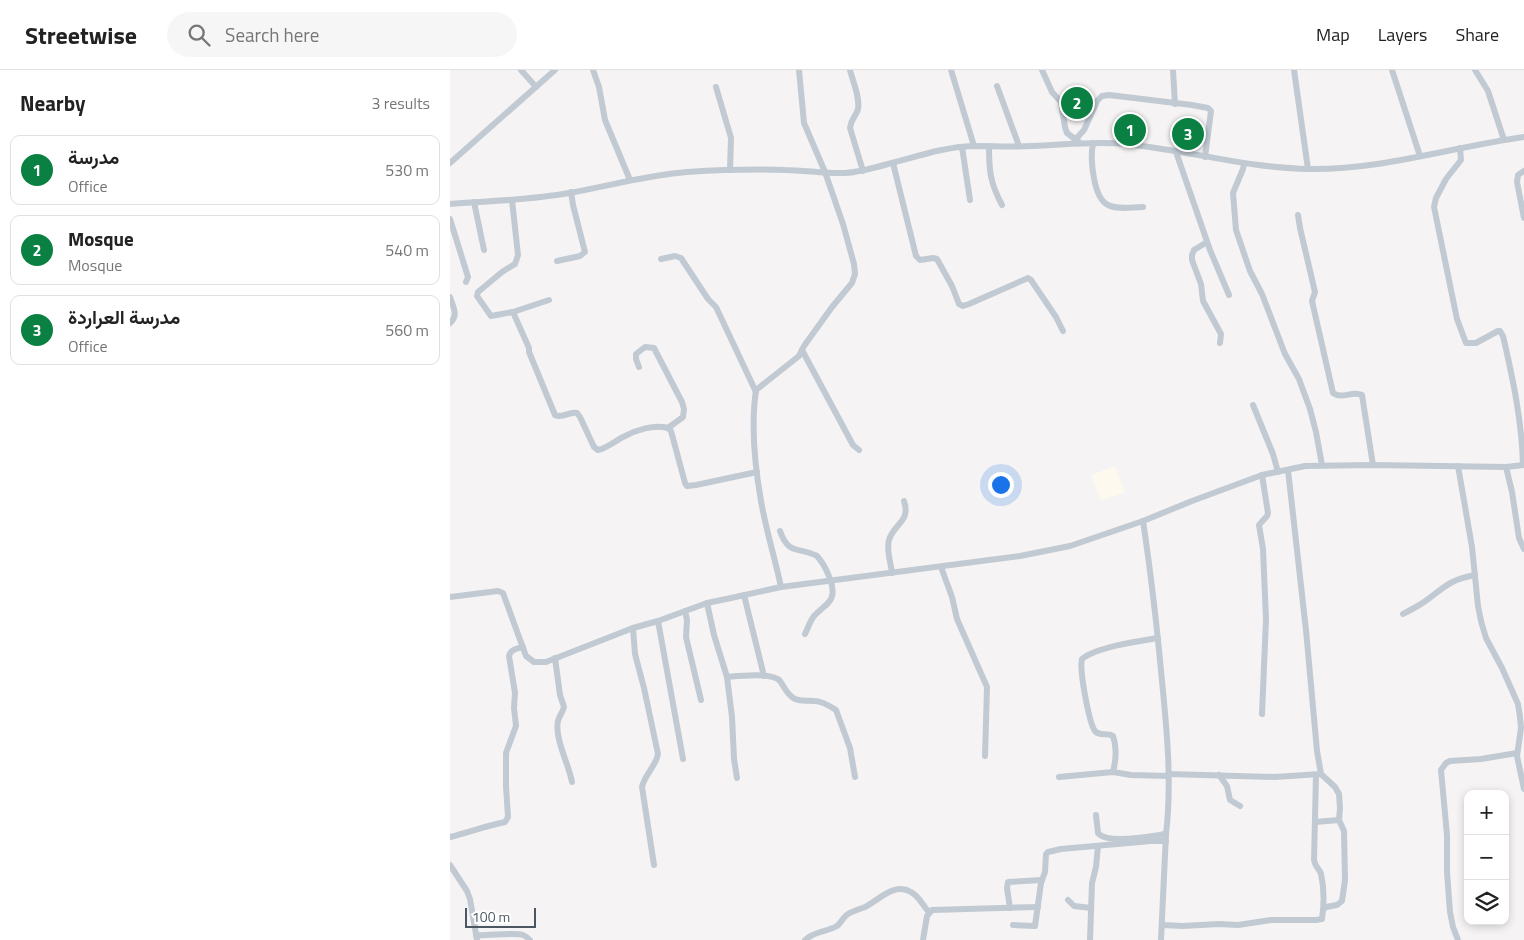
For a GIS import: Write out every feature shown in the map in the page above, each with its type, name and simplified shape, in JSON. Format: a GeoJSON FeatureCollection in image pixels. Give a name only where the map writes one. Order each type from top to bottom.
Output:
{"type":"FeatureCollection","features":[{"type":"Feature","properties":{"kind":"street"},"geometry":{"type":"LineString","coordinates":[[521,70],[536,88]]}},
{"type":"Feature","properties":{"kind":"street"},"geometry":{"type":"LineString","coordinates":[[451,160],[555,70]]}},
{"type":"Feature","properties":{"kind":"street"},"geometry":{"type":"LineString","coordinates":[[593,70],[599,88],[605,120],[630,180]]}},
{"type":"Feature","properties":{"kind":"street"},"geometry":{"type":"LineString","coordinates":[[781,587],[761,502],[757,472],[754,430],[756,392],[758,387],[799,356],[832,307],[852,284],[855,274],[854,264],[825,172],[804,123],[799,70]]}},
{"type":"Feature","properties":{"kind":"street"},"geometry":{"type":"LineString","coordinates":[[850,70],[858,109],[851,120],[850,128],[863,171]]}},
{"type":"Feature","properties":{"kind":"street"},"geometry":{"type":"LineString","coordinates":[[951,70],[974,146]]}},
{"type":"Feature","properties":{"kind":"street"},"geometry":{"type":"LineString","coordinates":[[1042,70],[1052,92],[1061,102],[1067,133],[1078,142]]}},
{"type":"Feature","properties":{"kind":"street"},"geometry":{"type":"LineString","coordinates":[[1172,70],[1175,104]]}},
{"type":"Feature","properties":{"kind":"street"},"geometry":{"type":"LineString","coordinates":[[1294,70],[1308,169]]}},
{"type":"Feature","properties":{"kind":"street"},"geometry":{"type":"LineString","coordinates":[[1392,70],[1420,156]]}},
{"type":"Feature","properties":{"kind":"street"},"geometry":{"type":"LineString","coordinates":[[1475,70],[1488,91],[1504,140]]}},
{"type":"Feature","properties":{"kind":"street"},"geometry":{"type":"LineString","coordinates":[[716,86],[731,138],[730,170]]}},
{"type":"Feature","properties":{"kind":"street"},"geometry":{"type":"LineString","coordinates":[[997,86],[1019,146]]}},
{"type":"Feature","properties":{"kind":"street"},"geometry":{"type":"LineString","coordinates":[[1078,142],[1097,101],[1102,96],[1109,95],[1203,107],[1211,111],[1205,157]]}},
{"type":"Feature","properties":{"kind":"street"},"geometry":{"type":"LineString","coordinates":[[450,204],[512,200],[572,192],[630,180],[684,172],[787,170],[845,173],[863,171],[934,151],[974,146],[1019,146],[1078,142],[1126,144],[1244,164],[1308,169],[1344,168],[1393,162],[1524,137]]}},
{"type":"Feature","properties":{"kind":"street"},"geometry":{"type":"LineString","coordinates":[[1093,143],[1092,161],[1096,182],[1103,201],[1111,206],[1121,208],[1143,207]]}},
{"type":"Feature","properties":{"kind":"street"},"geometry":{"type":"LineString","coordinates":[[989,146],[989,163],[994,190],[1002,205]]}},
{"type":"Feature","properties":{"kind":"street"},"geometry":{"type":"LineString","coordinates":[[962,147],[970,200]]}},
{"type":"Feature","properties":{"kind":"street"},"geometry":{"type":"LineString","coordinates":[[450,597],[498,591],[503,593],[526,656],[534,662],[546,662],[633,628],[706,603],[781,587],[1020,556],[1070,546],[1143,521],[1262,475],[1305,466],[1506,467],[1524,465],[1514,385],[1504,336],[1498,331],[1476,343],[1466,343],[1457,319],[1449,286],[1434,203],[1446,179],[1460,160],[1460,148]]}},
{"type":"Feature","properties":{"kind":"street"},"geometry":{"type":"LineString","coordinates":[[1176,152],[1207,242],[1229,296]]}},
{"type":"Feature","properties":{"kind":"street"},"geometry":{"type":"LineString","coordinates":[[894,163],[916,256],[920,260],[937,259],[961,306],[1028,278],[1063,331]]}},
{"type":"Feature","properties":{"kind":"street"},"geometry":{"type":"LineString","coordinates":[[1244,164],[1233,193],[1236,230],[1250,271],[1265,301],[1285,354],[1299,379],[1310,409],[1322,465]]}},
{"type":"Feature","properties":{"kind":"street"},"geometry":{"type":"LineString","coordinates":[[1524,171],[1518,175],[1517,182],[1524,218]]}},
{"type":"Feature","properties":{"kind":"street"},"geometry":{"type":"LineString","coordinates":[[557,261],[580,256],[584,252],[572,192]]}},
{"type":"Feature","properties":{"kind":"street"},"geometry":{"type":"LineString","coordinates":[[512,200],[517,260],[515,264],[496,277],[477,294],[491,316],[513,312],[549,300]]}},
{"type":"Feature","properties":{"kind":"street"},"geometry":{"type":"LineString","coordinates":[[474,202],[484,250]]}},
{"type":"Feature","properties":{"kind":"street"},"geometry":{"type":"LineString","coordinates":[[1298,215],[1315,292],[1312,301],[1333,393],[1341,396],[1354,393],[1362,395],[1373,465]]}},
{"type":"Feature","properties":{"kind":"street"},"geometry":{"type":"LineString","coordinates":[[450,219],[468,277],[466,282]]}},
{"type":"Feature","properties":{"kind":"street"},"geometry":{"type":"LineString","coordinates":[[1207,242],[1194,250],[1192,260],[1200,284],[1203,301],[1221,334],[1220,343]]}},
{"type":"Feature","properties":{"kind":"street"},"geometry":{"type":"LineString","coordinates":[[661,259],[675,256],[681,258],[687,265],[708,299],[716,307],[756,392]]}},
{"type":"Feature","properties":{"kind":"street"},"geometry":{"type":"LineString","coordinates":[[450,298],[455,312],[450,323]]}},
{"type":"Feature","properties":{"kind":"street"},"geometry":{"type":"LineString","coordinates":[[513,312],[555,415],[560,417],[577,413],[596,449],[602,449],[623,437],[644,429],[668,428],[683,417],[684,409],[654,348],[645,348],[636,354],[639,367]]}},
{"type":"Feature","properties":{"kind":"street"},"geometry":{"type":"LineString","coordinates":[[802,350],[853,445],[859,450]]}},
{"type":"Feature","properties":{"kind":"street"},"geometry":{"type":"LineString","coordinates":[[1253,406],[1273,454],[1278,472]]}},
{"type":"Feature","properties":{"kind":"street"},"geometry":{"type":"LineString","coordinates":[[668,428],[687,486],[696,486],[757,472]]}},
{"type":"Feature","properties":{"kind":"street"},"geometry":{"type":"LineString","coordinates":[[1458,466],[1472,547],[1478,606],[1486,638],[1497,656],[1518,704],[1521,728],[1517,759],[1524,789]]}},
{"type":"Feature","properties":{"kind":"street"},"geometry":{"type":"LineString","coordinates":[[1506,467],[1519,538],[1524,549]]}},
{"type":"Feature","properties":{"kind":"street"},"geometry":{"type":"LineString","coordinates":[[1162,925],[1238,925],[1271,920],[1319,920],[1322,918],[1324,909],[1320,872],[1314,865],[1319,775],[1306,630],[1288,470]]}},
{"type":"Feature","properties":{"kind":"street"},"geometry":{"type":"LineString","coordinates":[[1262,475],[1268,513],[1259,525],[1263,549],[1266,619],[1262,714]]}},
{"type":"Feature","properties":{"kind":"street"},"geometry":{"type":"LineString","coordinates":[[892,573],[888,542],[894,530],[905,518],[906,508],[904,501]]}},
{"type":"Feature","properties":{"kind":"street"},"geometry":{"type":"LineString","coordinates":[[1143,521],[1158,638],[1166,725],[1168,817],[1161,940]]}},
{"type":"Feature","properties":{"kind":"street"},"geometry":{"type":"LineString","coordinates":[[780,531],[787,546],[817,556],[831,581],[832,598],[815,614],[805,634]]}},
{"type":"Feature","properties":{"kind":"street"},"geometry":{"type":"LineString","coordinates":[[941,567],[950,590],[957,619],[987,687],[985,756]]}},
{"type":"Feature","properties":{"kind":"street"},"geometry":{"type":"LineString","coordinates":[[1404,614],[1425,602],[1444,586],[1455,580],[1475,576]]}},
{"type":"Feature","properties":{"kind":"street"},"geometry":{"type":"LineString","coordinates":[[744,595],[764,676]]}},
{"type":"Feature","properties":{"kind":"street"},"geometry":{"type":"LineString","coordinates":[[706,603],[727,677],[737,778]]}},
{"type":"Feature","properties":{"kind":"street"},"geometry":{"type":"LineString","coordinates":[[685,611],[687,620],[686,637],[701,700]]}},
{"type":"Feature","properties":{"kind":"street"},"geometry":{"type":"LineString","coordinates":[[658,621],[683,759]]}},
{"type":"Feature","properties":{"kind":"street"},"geometry":{"type":"LineString","coordinates":[[633,628],[635,654],[658,754],[657,761],[646,776],[642,787],[654,865]]}},
{"type":"Feature","properties":{"kind":"street"},"geometry":{"type":"LineString","coordinates":[[1113,772],[1115,743],[1113,736],[1100,734],[1094,730],[1081,670],[1082,659],[1100,651],[1158,638]]}},
{"type":"Feature","properties":{"kind":"street"},"geometry":{"type":"LineString","coordinates":[[450,837],[505,822],[508,817],[506,753],[517,722],[509,656],[510,652],[514,649],[523,647]]}},
{"type":"Feature","properties":{"kind":"street"},"geometry":{"type":"LineString","coordinates":[[555,658],[560,695],[564,707],[558,721],[558,729],[572,782]]}},
{"type":"Feature","properties":{"kind":"street"},"geometry":{"type":"LineString","coordinates":[[727,677],[775,677],[780,679],[788,693],[797,700],[816,700],[836,710],[850,748],[855,777]]}},
{"type":"Feature","properties":{"kind":"street"},"geometry":{"type":"LineString","coordinates":[[1458,940],[1450,912],[1447,835],[1441,770],[1450,761],[1481,759],[1517,753]]}},
{"type":"Feature","properties":{"kind":"street"},"geometry":{"type":"LineString","coordinates":[[1058,777],[1113,772],[1136,776],[1325,776],[1338,792],[1340,808],[1338,820],[1344,831],[1345,880],[1343,897],[1339,904],[1324,909]]}},
{"type":"Feature","properties":{"kind":"street"},"geometry":{"type":"LineString","coordinates":[[1219,775],[1227,786],[1230,800],[1240,806]]}},
{"type":"Feature","properties":{"kind":"street"},"geometry":{"type":"LineString","coordinates":[[1096,815],[1098,833],[1104,837],[1124,839],[1166,838]]}},
{"type":"Feature","properties":{"kind":"street"},"geometry":{"type":"LineString","coordinates":[[1316,822],[1338,820]]}},
{"type":"Feature","properties":{"kind":"street"},"geometry":{"type":"LineString","coordinates":[[1013,925],[1034,926],[1045,872],[1046,854],[1048,852],[1056,849],[1166,838]]}},
{"type":"Feature","properties":{"kind":"street"},"geometry":{"type":"LineString","coordinates":[[1090,940],[1092,883],[1098,846]]}},
{"type":"Feature","properties":{"kind":"street"},"geometry":{"type":"LineString","coordinates":[[450,865],[453,876],[467,890],[470,898],[477,938],[518,934],[524,935],[530,940]]}},
{"type":"Feature","properties":{"kind":"street"},"geometry":{"type":"LineString","coordinates":[[1010,908],[1008,882],[1042,880]]}},
{"type":"Feature","properties":{"kind":"street"},"geometry":{"type":"LineString","coordinates":[[805,940],[811,935],[837,925],[848,914],[864,907],[883,894],[894,890],[905,890],[915,894],[929,912],[923,940]]}},
{"type":"Feature","properties":{"kind":"street"},"geometry":{"type":"LineString","coordinates":[[1068,900],[1074,906],[1091,908]]}},
{"type":"Feature","properties":{"kind":"street"},"geometry":{"type":"LineString","coordinates":[[929,912],[940,909],[1038,907]]}},
{"type":"Feature","properties":{"kind":"shaded area"},"geometry":{"type":"Polygon","coordinates":[[[1115,466],[1125,492],[1101,501],[1091,475],[1115,466]]]}},
{"type":"Feature","properties":{"kind":"place","name":"Mosque"},"geometry":{"type":"Point","coordinates":[1077,103]}},
{"type":"Feature","properties":{"kind":"place","name":"مدرسة"},"geometry":{"type":"Point","coordinates":[1130,130]}},
{"type":"Feature","properties":{"kind":"place","name":"مدرسة العراردة"},"geometry":{"type":"Point","coordinates":[1188,134]}}]}
